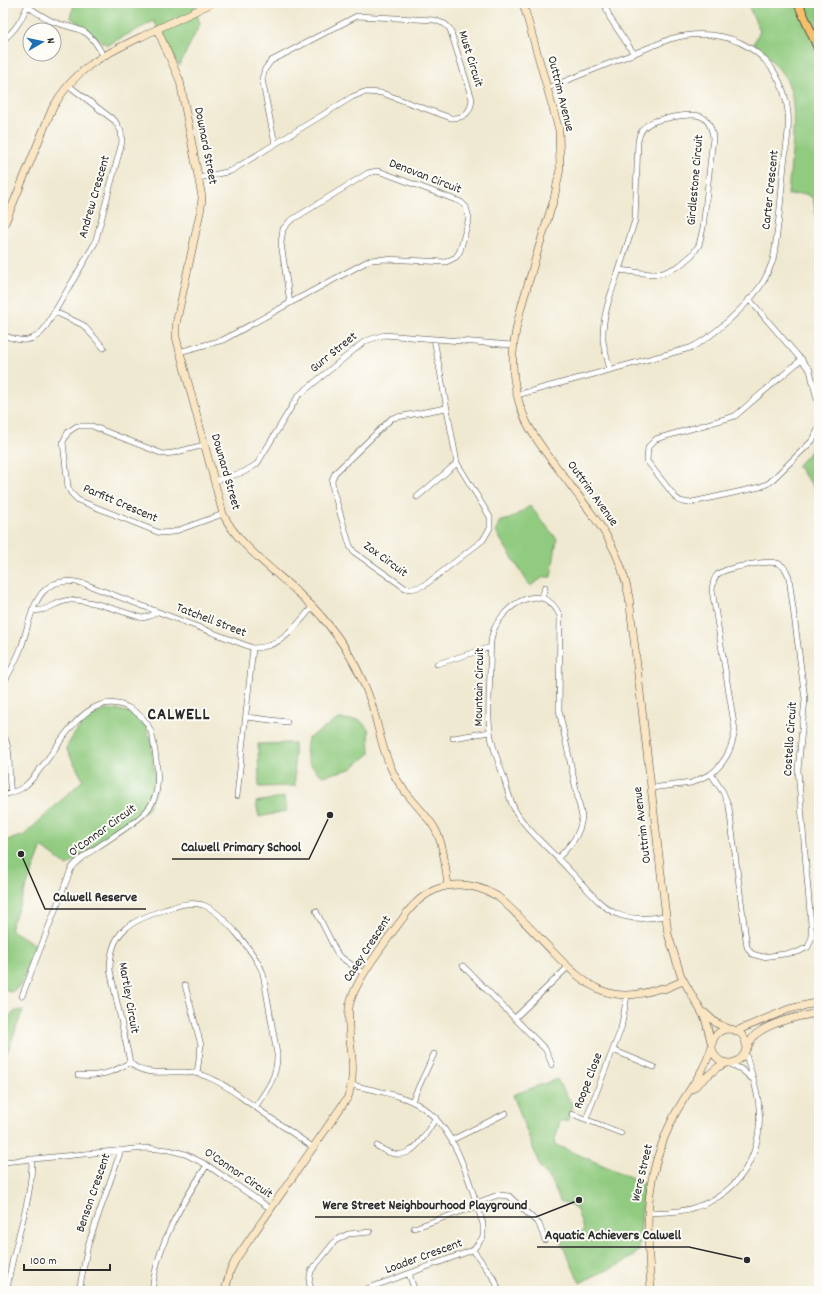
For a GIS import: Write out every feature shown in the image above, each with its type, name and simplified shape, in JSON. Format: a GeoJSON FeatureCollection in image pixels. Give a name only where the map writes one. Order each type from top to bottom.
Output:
{"type":"FeatureCollection","features":[{"type":"Feature","properties":{"kind":"main road"},"geometry":{"type":"LineString","coordinates":[[798,3],[819,50]]}},
{"type":"Feature","properties":{"kind":"street"},"geometry":{"type":"LineString","coordinates":[[4,225],[52,109],[68,85],[84,68],[104,55],[212,3]]}},
{"type":"Feature","properties":{"kind":"street","name":"Outtrim Avenue"},"geometry":{"type":"LineString","coordinates":[[523,3],[559,130],[561,150],[558,179],[516,320],[512,345],[512,370],[517,395],[527,422],[537,439],[605,532],[622,568],[629,597],[665,916],[670,944],[682,978],[701,1008],[712,1046]]}},
{"type":"Feature","properties":{"kind":"street"},"geometry":{"type":"LineString","coordinates":[[604,3],[610,18],[634,54]]}},
{"type":"Feature","properties":{"kind":"street"},"geometry":{"type":"LineString","coordinates":[[3,40],[10,35],[21,21],[28,4],[52,21],[78,28],[86,33],[94,39],[104,55]]}},
{"type":"Feature","properties":{"kind":"street","name":"Must Circuit"},"geometry":{"type":"LineString","coordinates":[[199,178],[231,171],[352,97],[364,92],[382,93],[451,118],[463,117],[469,111],[472,100],[450,29],[445,24],[434,20],[357,16],[271,61],[264,69],[262,79],[275,144]]}},
{"type":"Feature","properties":{"kind":"street","name":"Downard Street"},"geometry":{"type":"LineString","coordinates":[[157,29],[180,81],[199,178],[201,208],[176,324],[176,337],[223,514],[238,538],[313,606],[337,636],[358,672],[371,703],[391,769],[400,784],[433,825],[438,836],[448,885]]}},
{"type":"Feature","properties":{"kind":"street","name":"Carter Crescent"},"geometry":{"type":"LineString","coordinates":[[517,395],[677,353],[696,345],[714,332],[749,299],[768,274],[776,245],[789,121],[786,98],[781,84],[768,64],[758,53],[745,44],[716,34],[685,35],[548,88]]}},
{"type":"Feature","properties":{"kind":"street","name":"Andrew Crescent"},"geometry":{"type":"LineString","coordinates":[[3,335],[21,341],[33,339],[45,328],[55,312],[95,243],[122,142],[121,130],[115,121],[68,85]]}},
{"type":"Feature","properties":{"kind":"street","name":"Girdlestone Circuit"},"geometry":{"type":"LineString","coordinates":[[610,370],[604,347],[603,326],[605,312],[635,220],[638,141],[642,130],[649,122],[691,114],[701,116],[709,124],[713,138],[703,228],[698,245],[684,263],[668,272],[651,274],[619,270]]}},
{"type":"Feature","properties":{"kind":"street","name":"Denovan Circuit"},"geometry":{"type":"LineString","coordinates":[[179,352],[223,340],[370,260],[385,259],[439,263],[450,261],[460,251],[468,225],[469,218],[466,208],[455,198],[384,173],[374,171],[365,174],[290,221],[283,229],[281,243],[290,303]]}},
{"type":"Feature","properties":{"kind":"street"},"geometry":{"type":"LineString","coordinates":[[749,299],[810,370],[819,408]]}},
{"type":"Feature","properties":{"kind":"street"},"geometry":{"type":"LineString","coordinates":[[55,312],[83,325],[104,348]]}},
{"type":"Feature","properties":{"kind":"street","name":"Gurr Street"},"geometry":{"type":"LineString","coordinates":[[214,481],[244,472],[257,464],[298,396],[365,341],[384,335],[512,345]]}},
{"type":"Feature","properties":{"kind":"street","name":"Zox Circuit"},"geometry":{"type":"LineString","coordinates":[[434,339],[457,464],[490,517],[490,528],[482,540],[425,585],[412,589],[399,585],[354,552],[348,543],[333,490],[332,480],[335,474],[392,418],[446,408]]}},
{"type":"Feature","properties":{"kind":"street"},"geometry":{"type":"LineString","coordinates":[[802,359],[735,416],[658,438],[651,442],[647,450],[647,461],[676,498],[688,503],[760,487],[769,483],[813,440],[819,427]]}},
{"type":"Feature","properties":{"kind":"street","name":"Parfitt Crescent"},"geometry":{"type":"LineString","coordinates":[[204,445],[163,454],[92,426],[77,426],[68,432],[63,442],[68,487],[71,493],[78,500],[160,533],[173,532],[223,514]]}},
{"type":"Feature","properties":{"kind":"street"},"geometry":{"type":"LineString","coordinates":[[416,496],[457,464]]}},
{"type":"Feature","properties":{"kind":"street","name":"Costello Circuit"},"geometry":{"type":"LineString","coordinates":[[651,788],[691,783],[711,774],[723,762],[729,752],[735,730],[712,590],[713,580],[716,575],[724,570],[769,562],[777,563],[784,567],[789,577],[805,699],[798,770],[812,937],[810,945],[803,950],[763,957],[752,954],[747,947],[729,807],[723,792],[711,774]]}},
{"type":"Feature","properties":{"kind":"street","name":"Tatchell Street"},"geometry":{"type":"LineString","coordinates":[[3,684],[17,659],[32,610],[39,597],[55,584],[70,581],[84,584],[253,648],[268,647],[280,642],[313,606]]}},
{"type":"Feature","properties":{"kind":"street"},"geometry":{"type":"LineString","coordinates":[[546,587],[542,598],[552,604],[560,616],[559,710],[582,817],[581,827],[575,840],[558,858]]}},
{"type":"Feature","properties":{"kind":"street","name":"Mountain Circuit"},"geometry":{"type":"LineString","coordinates":[[542,598],[534,597],[522,600],[502,616],[493,632],[491,647],[490,732],[516,812],[602,904],[616,914],[638,920],[665,916]]}},
{"type":"Feature","properties":{"kind":"street","name":"Tatchell Street"},"geometry":{"type":"LineString","coordinates":[[32,610],[43,611],[57,603],[72,600],[142,618],[157,612]]}},
{"type":"Feature","properties":{"kind":"street"},"geometry":{"type":"LineString","coordinates":[[437,664],[491,647]]}},
{"type":"Feature","properties":{"kind":"street"},"geometry":{"type":"LineString","coordinates":[[237,796],[253,648]]}},
{"type":"Feature","properties":{"kind":"street","name":"O'Connor Circuit"},"geometry":{"type":"LineString","coordinates":[[3,795],[12,793],[30,782],[76,721],[93,708],[109,704],[125,707],[139,715],[149,727],[154,743],[158,784],[153,804],[143,816],[82,858],[71,869],[22,996]]}},
{"type":"Feature","properties":{"kind":"street"},"geometry":{"type":"LineString","coordinates":[[246,717],[287,722]]}},
{"type":"Feature","properties":{"kind":"street"},"geometry":{"type":"LineString","coordinates":[[453,738],[490,732]]}},
{"type":"Feature","properties":{"kind":"street"},"geometry":{"type":"LineString","coordinates":[[3,734],[8,747],[9,781],[12,793]]}},
{"type":"Feature","properties":{"kind":"street","name":"Casey Crescent"},"geometry":{"type":"LineString","coordinates":[[225,1291],[230,1271],[236,1259],[345,1102],[352,1085],[354,1069],[349,1010],[354,991],[411,906],[427,893],[448,885],[474,886],[497,896],[582,980],[594,987],[613,994],[642,994],[662,988],[664,989],[682,978]]}},
{"type":"Feature","properties":{"kind":"street","name":"Martley Circuit"},"geometry":{"type":"LineString","coordinates":[[130,1062],[110,970],[110,958],[115,941],[126,927],[140,917],[182,904],[192,903],[204,906],[212,909],[224,919],[257,961],[263,973],[277,1064],[272,1082],[255,1107]]}},
{"type":"Feature","properties":{"kind":"street"},"geometry":{"type":"LineString","coordinates":[[316,911],[338,955],[364,974]]}},
{"type":"Feature","properties":{"kind":"street"},"geometry":{"type":"LineString","coordinates":[[463,966],[546,1050],[552,1065]]}},
{"type":"Feature","properties":{"kind":"street"},"geometry":{"type":"LineString","coordinates":[[515,1018],[568,967]]}},
{"type":"Feature","properties":{"kind":"street"},"geometry":{"type":"LineString","coordinates":[[185,985],[201,1045],[197,1073]]}},
{"type":"Feature","properties":{"kind":"street","name":"Roope Close"},"geometry":{"type":"LineString","coordinates":[[586,1119],[623,1021],[627,995]]}},
{"type":"Feature","properties":{"kind":"street"},"geometry":{"type":"LineString","coordinates":[[752,1078],[741,1069],[716,1056],[712,1046],[714,1038],[719,1032],[733,1030],[789,1009],[819,1002]]}},
{"type":"Feature","properties":{"kind":"street","name":"Outtrim Avenue"},"geometry":{"type":"LineString","coordinates":[[701,1008],[716,1023],[733,1030]]}},
{"type":"Feature","properties":{"kind":"street"},"geometry":{"type":"LineString","coordinates":[[728,1063],[739,1060],[755,1034],[768,1027],[794,1018],[819,1013]]}},
{"type":"Feature","properties":{"kind":"street"},"geometry":{"type":"LineString","coordinates":[[647,1213],[683,1210],[712,1201],[735,1184],[754,1156],[760,1128],[758,1097],[745,1051],[745,1040],[733,1030]]}},
{"type":"Feature","properties":{"kind":"street","name":"Were Street"},"geometry":{"type":"LineString","coordinates":[[651,1291],[647,1213],[649,1190],[657,1156],[675,1114],[709,1060],[712,1046]]}},
{"type":"Feature","properties":{"kind":"street","name":"Roope Close"},"geometry":{"type":"LineString","coordinates":[[613,1050],[654,1067]]}},
{"type":"Feature","properties":{"kind":"street"},"geometry":{"type":"LineString","coordinates":[[412,1101],[434,1054]]}},
{"type":"Feature","properties":{"kind":"street"},"geometry":{"type":"LineString","coordinates":[[78,1075],[92,1076],[105,1074],[118,1070],[130,1062],[135,1068],[142,1071],[197,1073],[217,1081],[314,1148]]}},
{"type":"Feature","properties":{"kind":"street","name":"Were Street"},"geometry":{"type":"LineString","coordinates":[[689,1091],[718,1066],[728,1063]]}},
{"type":"Feature","properties":{"kind":"street","name":"Loader Crescent"},"geometry":{"type":"LineString","coordinates":[[352,1085],[412,1101],[436,1118],[452,1140],[483,1224],[483,1233],[479,1244],[473,1250],[361,1291]]}},
{"type":"Feature","properties":{"kind":"street"},"geometry":{"type":"LineString","coordinates":[[452,1140],[506,1113]]}},
{"type":"Feature","properties":{"kind":"street","name":"Roope Close"},"geometry":{"type":"LineString","coordinates":[[572,1114],[621,1133]]}},
{"type":"Feature","properties":{"kind":"street"},"geometry":{"type":"LineString","coordinates":[[377,1146],[394,1155],[410,1152],[419,1143],[436,1118]]}},
{"type":"Feature","properties":{"kind":"street","name":"O'Connor Circuit"},"geometry":{"type":"LineString","coordinates":[[3,1162],[145,1148],[169,1150],[185,1154],[206,1165],[271,1209]]}},
{"type":"Feature","properties":{"kind":"street","name":"Benson Crescent"},"geometry":{"type":"LineString","coordinates":[[79,1291],[88,1245],[121,1150]]}},
{"type":"Feature","properties":{"kind":"street"},"geometry":{"type":"LineString","coordinates":[[7,1291],[11,1262],[29,1196],[32,1159]]}},
{"type":"Feature","properties":{"kind":"street"},"geometry":{"type":"LineString","coordinates":[[152,1291],[157,1261],[164,1238],[179,1207],[206,1165]]}},
{"type":"Feature","properties":{"kind":"street"},"geometry":{"type":"LineString","coordinates":[[414,1228],[498,1195],[509,1196],[539,1224],[546,1240]]}},
{"type":"Feature","properties":{"kind":"street"},"geometry":{"type":"LineString","coordinates":[[312,1291],[309,1282],[311,1271],[335,1241],[348,1234],[370,1232]]}},
{"type":"Feature","properties":{"kind":"street"},"geometry":{"type":"LineString","coordinates":[[473,1250],[495,1280],[499,1291]]}},
{"type":"Feature","properties":{"kind":"street"},"geometry":{"type":"LineString","coordinates":[[409,1274],[415,1291]]}},
{"type":"Feature","properties":{"kind":"green space"},"geometry":{"type":"Polygon","coordinates":[[[75,3],[194,3],[200,24],[179,66],[154,21],[107,45],[70,17],[75,3]]]}},
{"type":"Feature","properties":{"kind":"green space"},"geometry":{"type":"Polygon","coordinates":[[[747,3],[819,3],[819,238],[813,198],[806,194],[788,195],[793,126],[790,88],[780,70],[754,43],[760,31],[747,3]]]}},
{"type":"Feature","properties":{"kind":"green space"},"geometry":{"type":"Polygon","coordinates":[[[819,439],[819,493],[797,466],[812,450],[819,439]]]}},
{"type":"Feature","properties":{"kind":"green space"},"geometry":{"type":"Polygon","coordinates":[[[530,506],[557,539],[551,577],[544,577],[530,586],[496,532],[499,522],[510,519],[530,506]]]}},
{"type":"Feature","properties":{"kind":"green space"},"geometry":{"type":"Polygon","coordinates":[[[105,710],[120,710],[134,714],[146,726],[151,741],[156,789],[147,810],[67,866],[42,847],[10,929],[36,945],[20,986],[11,992],[3,988],[3,841],[23,836],[83,780],[66,748],[74,735],[86,721],[105,710]]]}},
{"type":"Feature","properties":{"kind":"green space"},"geometry":{"type":"Polygon","coordinates":[[[339,719],[360,720],[369,730],[370,753],[351,769],[323,776],[313,768],[308,760],[306,750],[308,738],[339,719]]]}},
{"type":"Feature","properties":{"kind":"green space"},"geometry":{"type":"Polygon","coordinates":[[[294,743],[295,786],[259,787],[258,744],[294,743]]]}},
{"type":"Feature","properties":{"kind":"green space"},"geometry":{"type":"Polygon","coordinates":[[[284,797],[287,811],[259,817],[256,802],[284,797]]]}},
{"type":"Feature","properties":{"kind":"green space"},"geometry":{"type":"Polygon","coordinates":[[[23,1010],[5,1058],[3,1070],[3,1021],[16,1011],[23,1010]]]}},
{"type":"Feature","properties":{"kind":"green space"},"geometry":{"type":"Polygon","coordinates":[[[557,1079],[573,1106],[567,1121],[560,1121],[554,1144],[644,1183],[639,1251],[619,1265],[580,1283],[561,1242],[584,1230],[576,1208],[560,1201],[549,1177],[541,1169],[513,1095],[557,1079]]]}},
{"type":"Feature","properties":{"kind":"place","name":"Calwell Primary School"},"geometry":{"type":"Point","coordinates":[330,815]}},
{"type":"Feature","properties":{"kind":"place","name":"Calwell Reserve"},"geometry":{"type":"Point","coordinates":[21,854]}},
{"type":"Feature","properties":{"kind":"place","name":"Were Street Neighbourhood Playground"},"geometry":{"type":"Point","coordinates":[579,1200]}},
{"type":"Feature","properties":{"kind":"place","name":"Aquatic Achievers Calwell"},"geometry":{"type":"Point","coordinates":[747,1260]}},
{"type":"Feature","properties":{"kind":"district","name":"CALWELL"},"geometry":{"type":"Point","coordinates":[179,716]}}]}
